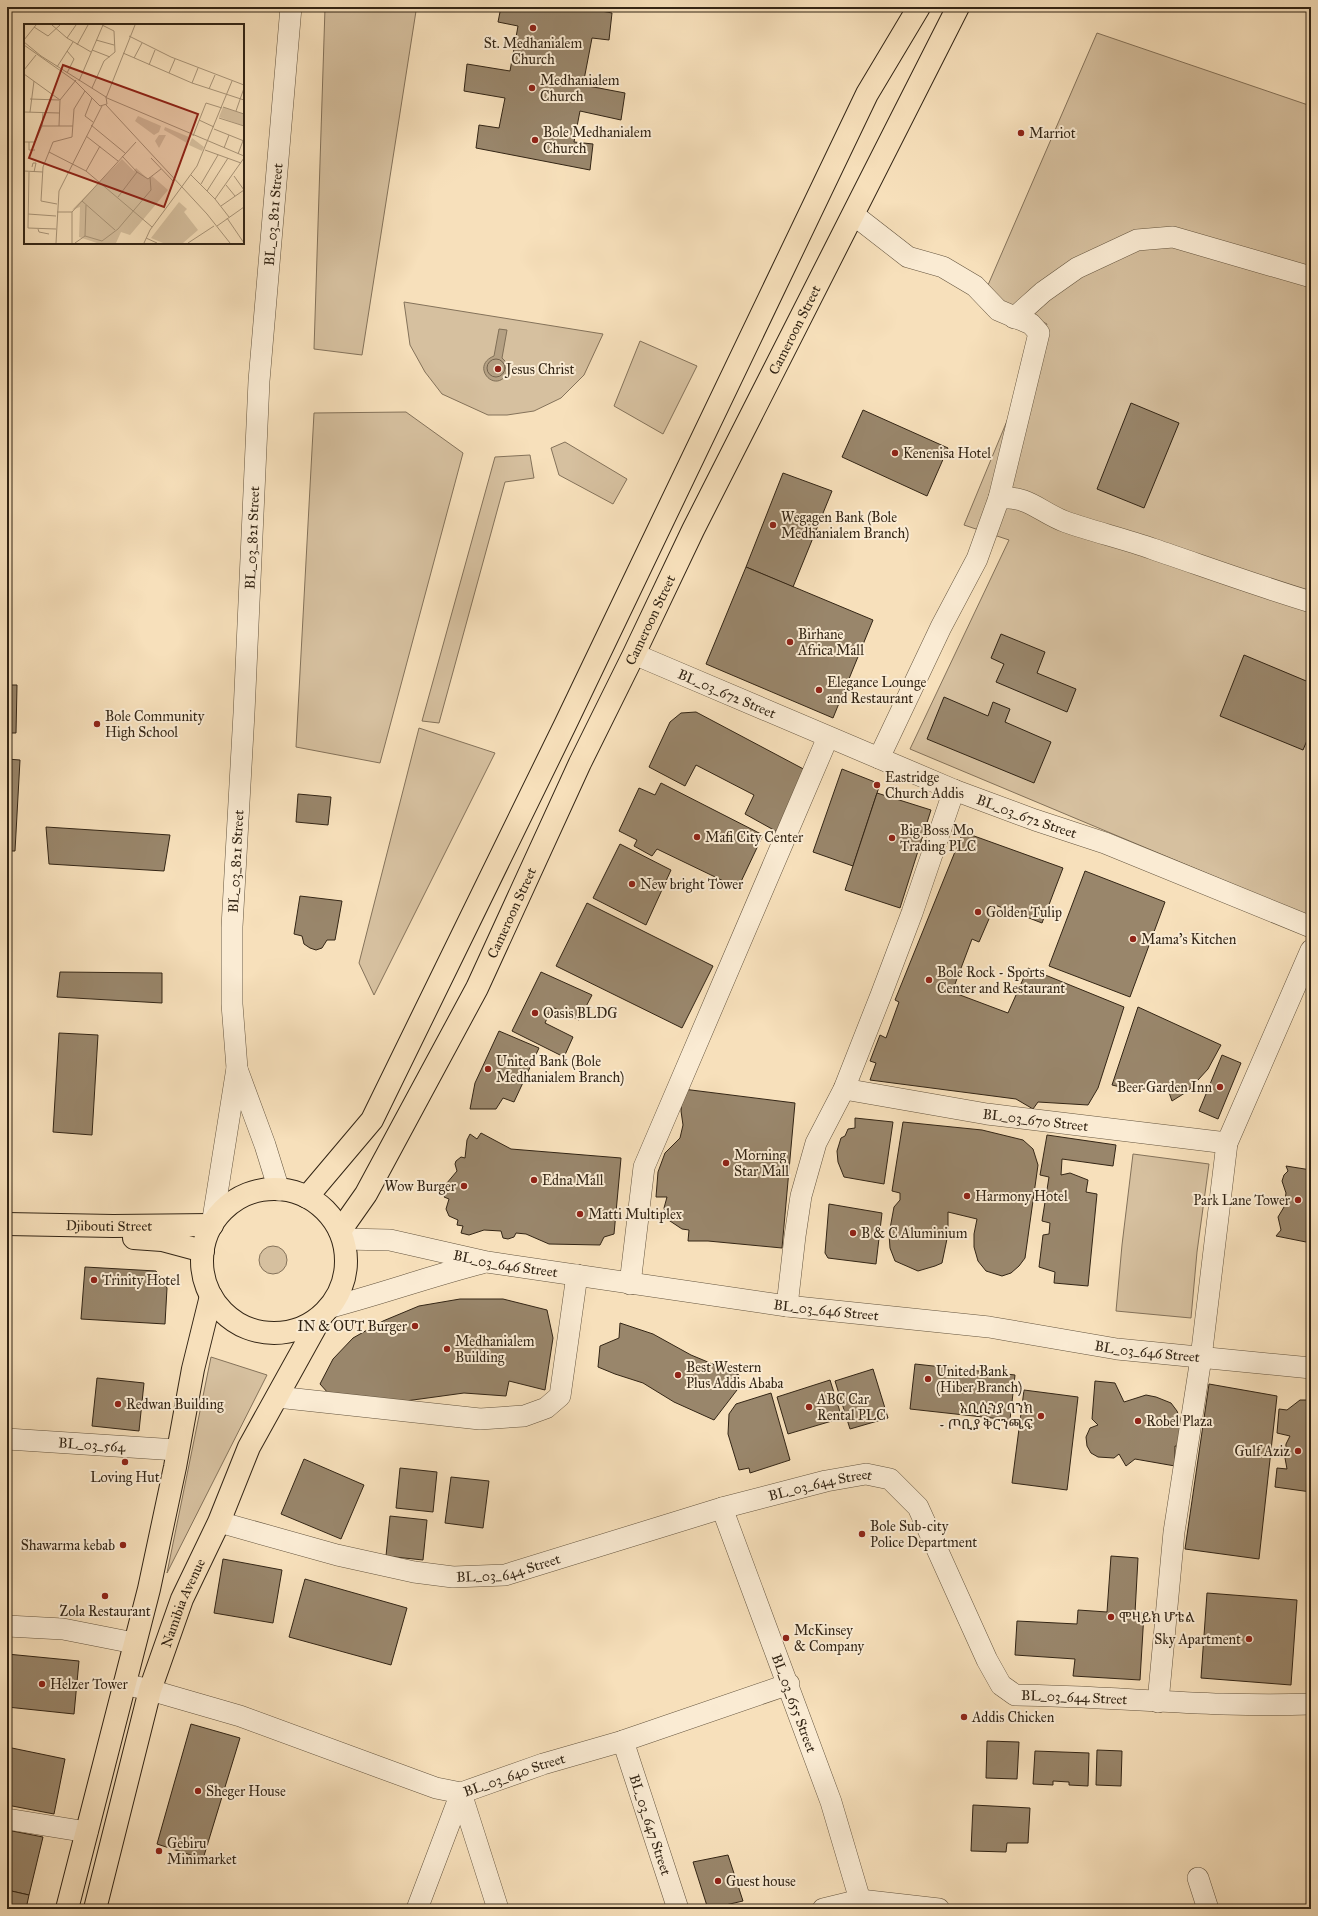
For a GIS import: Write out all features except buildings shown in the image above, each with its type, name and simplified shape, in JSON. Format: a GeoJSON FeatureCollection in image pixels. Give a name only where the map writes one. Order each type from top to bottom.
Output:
{"type":"FeatureCollection","features":[{"type":"Feature","properties":{"kind":"main road"},"geometry":{"type":"LineString","coordinates":[[307,1197],[372,1120],[565,725],[867,94],[919,7]]}},
{"type":"Feature","properties":{"kind":"main road","name":"Cameroon Street"},"geometry":{"type":"LineString","coordinates":[[341,1235],[366,1194],[477,988],[580,763],[693,530],[854,215],[958,7]]}},
{"type":"Feature","properties":{"kind":"main road"},"geometry":{"type":"LineString","coordinates":[[666,513],[693,530]]}},
{"type":"Feature","properties":{"kind":"main road"},"geometry":{"type":"LineString","coordinates":[[326,1312],[288,1333],[266,1334],[244,1327],[225,1314],[211,1296],[205,1281],[202,1265],[203,1251],[212,1225],[226,1207],[245,1195],[266,1189],[289,1190],[307,1197],[327,1211],[341,1235]]}},
{"type":"Feature","properties":{"kind":"main road","name":"Djibouti Street"},"geometry":{"type":"LineString","coordinates":[[7,1224],[113,1226],[212,1225]]}},
{"type":"Feature","properties":{"kind":"main road"},"geometry":{"type":"LineString","coordinates":[[7,1234],[105,1235],[162,1240],[203,1251]]}},
{"type":"Feature","properties":{"kind":"main road","name":"Namibia Avenue"},"geometry":{"type":"LineString","coordinates":[[95,1909],[150,1690],[182,1599],[219,1522],[249,1448],[326,1312],[341,1290],[346,1270],[346,1251],[341,1235]]}},
{"type":"Feature","properties":{"kind":"main road"},"geometry":{"type":"LineString","coordinates":[[67,1909],[149,1589],[193,1369],[211,1296]]}},
{"type":"Feature","properties":{"kind":"street","name":"BL_03_821 Street"},"geometry":{"type":"LineString","coordinates":[[237,1068],[232,1004],[232,927],[244,713],[258,389],[291,7]]}},
{"type":"Feature","properties":{"kind":"street"},"geometry":{"type":"LineString","coordinates":[[854,215],[908,257],[943,267],[976,286],[998,310],[1031,324],[1039,333],[999,498],[977,559],[941,627],[879,758]]}},
{"type":"Feature","properties":{"kind":"street"},"geometry":{"type":"LineString","coordinates":[[1014,318],[1043,292],[1077,268],[1137,240],[1173,237],[1311,277]]}},
{"type":"Feature","properties":{"kind":"street"},"geometry":{"type":"LineString","coordinates":[[999,498],[1013,497],[1029,502],[1065,521],[1152,548],[1262,588],[1311,602]]}},
{"type":"Feature","properties":{"kind":"street","name":"BL_03_672 Street"},"geometry":{"type":"LineString","coordinates":[[634,654],[954,790],[1035,820],[1105,843],[1311,927]]}},
{"type":"Feature","properties":{"kind":"street"},"geometry":{"type":"LineString","coordinates":[[630,1284],[644,1167],[828,737]]}},
{"type":"Feature","properties":{"kind":"street"},"geometry":{"type":"LineString","coordinates":[[787,1306],[801,1196],[816,1143],[844,1089],[912,913],[954,790]]}},
{"type":"Feature","properties":{"kind":"street"},"geometry":{"type":"LineString","coordinates":[[1158,1702],[1174,1532],[1201,1358],[1227,1143],[1311,950]]}},
{"type":"Feature","properties":{"kind":"street"},"geometry":{"type":"LineString","coordinates":[[237,1068],[266,1145],[280,1190]]}},
{"type":"Feature","properties":{"kind":"street"},"geometry":{"type":"LineString","coordinates":[[212,1225],[237,1068]]}},
{"type":"Feature","properties":{"kind":"street","name":"BL_03_670 Street"},"geometry":{"type":"LineString","coordinates":[[844,1089],[987,1114],[1227,1143]]}},
{"type":"Feature","properties":{"kind":"street","name":"BL_03_646 Street"},"geometry":{"type":"LineString","coordinates":[[341,1235],[390,1240],[487,1262],[787,1306],[989,1327],[1117,1349],[1311,1368]]}},
{"type":"Feature","properties":{"kind":"street"},"geometry":{"type":"LineString","coordinates":[[326,1312],[454,1270],[487,1262]]}},
{"type":"Feature","properties":{"kind":"street"},"geometry":{"type":"LineString","coordinates":[[277,1397],[480,1419],[524,1416],[546,1408],[560,1396],[577,1275]]}},
{"type":"Feature","properties":{"kind":"street","name":"BL_03_564"},"geometry":{"type":"LineString","coordinates":[[7,1439],[177,1450]]}},
{"type":"Feature","properties":{"kind":"street","name":"BL_03_644 Street"},"geometry":{"type":"LineString","coordinates":[[219,1522],[337,1555],[414,1572],[452,1577],[505,1575],[722,1508],[826,1481],[866,1474],[890,1479],[918,1507],[987,1660],[1001,1685],[1015,1695],[1158,1702],[1281,1705],[1311,1704]]}},
{"type":"Feature","properties":{"kind":"street","name":"BL_03_655 Street"},"geometry":{"type":"LineString","coordinates":[[722,1508],[831,1802],[860,1900]]}},
{"type":"Feature","properties":{"kind":"street"},"geometry":{"type":"LineString","coordinates":[[7,1626],[63,1629],[134,1643]]}},
{"type":"Feature","properties":{"kind":"street","name":"BL_03_640 Street"},"geometry":{"type":"LineString","coordinates":[[124,1684],[240,1716],[436,1788],[461,1793],[543,1764],[623,1741],[788,1684]]}},
{"type":"Feature","properties":{"kind":"street","name":"BL_03_647 Street"},"geometry":{"type":"LineString","coordinates":[[623,1741],[678,1909]]}},
{"type":"Feature","properties":{"kind":"street"},"geometry":{"type":"LineString","coordinates":[[417,1909],[461,1793]]}},
{"type":"Feature","properties":{"kind":"street"},"geometry":{"type":"LineString","coordinates":[[461,1793],[498,1909]]}},
{"type":"Feature","properties":{"kind":"street"},"geometry":{"type":"LineString","coordinates":[[7,1819],[87,1832]]}},
{"type":"Feature","properties":{"kind":"street"},"geometry":{"type":"LineString","coordinates":[[1198,1878],[1208,1909]]}},
{"type":"Feature","properties":{"kind":"street"},"geometry":{"type":"LineString","coordinates":[[823,1909],[860,1900],[939,1909]]}},
{"type":"Feature","properties":{"kind":"shaded area"},"geometry":{"type":"Polygon","coordinates":[[[325,8],[416,11],[362,355],[314,349],[325,8]]]}},
{"type":"Feature","properties":{"kind":"shaded area"},"geometry":{"type":"Polygon","coordinates":[[[1097,33],[1311,106],[1311,917],[910,749],[1009,540],[964,525],[1047,324],[985,292],[1097,33]]]}},
{"type":"Feature","properties":{"kind":"shaded area"},"geometry":{"type":"Polygon","coordinates":[[[404,302],[603,334],[584,375],[561,398],[534,411],[507,415],[488,415],[442,394],[425,372],[410,345],[404,302]]]}},
{"type":"Feature","properties":{"kind":"shaded area"},"geometry":{"type":"Polygon","coordinates":[[[640,341],[697,366],[663,434],[614,406],[640,341]]]}},
{"type":"Feature","properties":{"kind":"shaded area"},"geometry":{"type":"Polygon","coordinates":[[[406,412],[463,453],[380,763],[296,747],[314,413],[406,412]]]}},
{"type":"Feature","properties":{"kind":"shaded area"},"geometry":{"type":"Polygon","coordinates":[[[565,442],[627,479],[613,504],[559,475],[551,448],[565,442]]]}},
{"type":"Feature","properties":{"kind":"shaded area"},"geometry":{"type":"Polygon","coordinates":[[[530,455],[534,478],[505,482],[439,723],[422,721],[495,457],[530,455]]]}},
{"type":"Feature","properties":{"kind":"shaded area"},"geometry":{"type":"Polygon","coordinates":[[[419,728],[495,753],[374,995],[359,963],[419,728]]]}},
{"type":"Feature","properties":{"kind":"shaded area"},"geometry":{"type":"Polygon","coordinates":[[[1133,1154],[1209,1164],[1197,1252],[1191,1318],[1116,1311],[1133,1154]]]}},
{"type":"Feature","properties":{"kind":"shaded area"},"geometry":{"type":"Polygon","coordinates":[[[273,1246],[283,1250],[287,1260],[283,1270],[273,1274],[263,1270],[259,1260],[263,1250],[273,1246]]]}},
{"type":"Feature","properties":{"kind":"shaded area"},"geometry":{"type":"Polygon","coordinates":[[[211,1357],[267,1375],[167,1573],[211,1357]]]}},
{"type":"Feature","properties":{"kind":"water"},"geometry":{"type":"Polygon","coordinates":[[[499,329],[507,330],[502,358],[508,364],[508,372],[503,379],[497,381],[487,377],[484,372],[484,366],[487,361],[494,356],[499,329]]]}},
{"type":"Feature","properties":{"kind":"place","name":"St. Medhanialem Church"},"geometry":{"type":"Point","coordinates":[533,28]}},
{"type":"Feature","properties":{"kind":"place","name":"Medhanialem Church"},"geometry":{"type":"Point","coordinates":[532,88]}},
{"type":"Feature","properties":{"kind":"place","name":"Marriot"},"geometry":{"type":"Point","coordinates":[1021,133]}},
{"type":"Feature","properties":{"kind":"place","name":"Bole Medhanialem Church"},"geometry":{"type":"Point","coordinates":[535,140]}},
{"type":"Feature","properties":{"kind":"place","name":"Jesus Christ"},"geometry":{"type":"Point","coordinates":[498,369]}},
{"type":"Feature","properties":{"kind":"place","name":"Kenenisa Hotel"},"geometry":{"type":"Point","coordinates":[895,453]}},
{"type":"Feature","properties":{"kind":"place","name":"Wegagen Bank (Bole Medhanialem Branch)"},"geometry":{"type":"Point","coordinates":[773,525]}},
{"type":"Feature","properties":{"kind":"place","name":"Birhane Africa Mall"},"geometry":{"type":"Point","coordinates":[790,642]}},
{"type":"Feature","properties":{"kind":"place","name":"Elegance Lounge and Restaurant"},"geometry":{"type":"Point","coordinates":[819,690]}},
{"type":"Feature","properties":{"kind":"place","name":"Bole Community High School"},"geometry":{"type":"Point","coordinates":[97,724]}},
{"type":"Feature","properties":{"kind":"place","name":"Eastridge Church Addis"},"geometry":{"type":"Point","coordinates":[877,785]}},
{"type":"Feature","properties":{"kind":"place","name":"Mafi City Center"},"geometry":{"type":"Point","coordinates":[697,837]}},
{"type":"Feature","properties":{"kind":"place","name":"Big Boss Mo Trading PLC"},"geometry":{"type":"Point","coordinates":[892,838]}},
{"type":"Feature","properties":{"kind":"place","name":"New bright Tower"},"geometry":{"type":"Point","coordinates":[632,884]}},
{"type":"Feature","properties":{"kind":"place","name":"Golden Tulip"},"geometry":{"type":"Point","coordinates":[978,912]}},
{"type":"Feature","properties":{"kind":"place","name":"Mama's Kitchen"},"geometry":{"type":"Point","coordinates":[1133,939]}},
{"type":"Feature","properties":{"kind":"place","name":"Bole Rock - Sports Center and Restaurant"},"geometry":{"type":"Point","coordinates":[929,980]}},
{"type":"Feature","properties":{"kind":"place","name":"Oasis BLDG"},"geometry":{"type":"Point","coordinates":[535,1013]}},
{"type":"Feature","properties":{"kind":"place","name":"United Bank (Bole Medhanialem Branch)"},"geometry":{"type":"Point","coordinates":[488,1069]}},
{"type":"Feature","properties":{"kind":"place","name":"Beer Garden Inn"},"geometry":{"type":"Point","coordinates":[1220,1087]}},
{"type":"Feature","properties":{"kind":"place","name":"Morning Star Mall"},"geometry":{"type":"Point","coordinates":[726,1163]}},
{"type":"Feature","properties":{"kind":"place","name":"Edna Mall"},"geometry":{"type":"Point","coordinates":[534,1180]}},
{"type":"Feature","properties":{"kind":"place","name":"Wow Burger"},"geometry":{"type":"Point","coordinates":[464,1186]}},
{"type":"Feature","properties":{"kind":"place","name":"Harmony Hotel"},"geometry":{"type":"Point","coordinates":[967,1196]}},
{"type":"Feature","properties":{"kind":"place","name":"Park Lane Tower"},"geometry":{"type":"Point","coordinates":[1298,1200]}},
{"type":"Feature","properties":{"kind":"place","name":"Matti Multiplex"},"geometry":{"type":"Point","coordinates":[580,1214]}},
{"type":"Feature","properties":{"kind":"place","name":"B & C Aluminium"},"geometry":{"type":"Point","coordinates":[853,1233]}},
{"type":"Feature","properties":{"kind":"place","name":"Trinity Hotel"},"geometry":{"type":"Point","coordinates":[94,1280]}},
{"type":"Feature","properties":{"kind":"place","name":"IN & OUT Burger"},"geometry":{"type":"Point","coordinates":[415,1326]}},
{"type":"Feature","properties":{"kind":"place","name":"Medhanialem Building"},"geometry":{"type":"Point","coordinates":[447,1349]}},
{"type":"Feature","properties":{"kind":"place","name":"Best Western Plus Addis Ababa"},"geometry":{"type":"Point","coordinates":[678,1375]}},
{"type":"Feature","properties":{"kind":"place","name":"United Bank (Hiber Branch)"},"geometry":{"type":"Point","coordinates":[928,1379]}},
{"type":"Feature","properties":{"kind":"place","name":"Redwan Building"},"geometry":{"type":"Point","coordinates":[118,1404]}},
{"type":"Feature","properties":{"kind":"place","name":"ABC Car Rental PLC"},"geometry":{"type":"Point","coordinates":[809,1407]}},
{"type":"Feature","properties":{"kind":"place","name":"አቢሲንያ ባንክ - ጦቢያ ቅርንጫፍ"},"geometry":{"type":"Point","coordinates":[1041,1416]}},
{"type":"Feature","properties":{"kind":"place","name":"Robel Plaza"},"geometry":{"type":"Point","coordinates":[1138,1421]}},
{"type":"Feature","properties":{"kind":"place","name":"Gulf Aziz"},"geometry":{"type":"Point","coordinates":[1298,1451]}},
{"type":"Feature","properties":{"kind":"place","name":"Loving Hut"},"geometry":{"type":"Point","coordinates":[125,1462]}},
{"type":"Feature","properties":{"kind":"place","name":"Bole Sub-city Police Department"},"geometry":{"type":"Point","coordinates":[862,1534]}},
{"type":"Feature","properties":{"kind":"place","name":"Shawarma kebab"},"geometry":{"type":"Point","coordinates":[123,1545]}},
{"type":"Feature","properties":{"kind":"place","name":"Zola Restaurant"},"geometry":{"type":"Point","coordinates":[105,1596]}},
{"type":"Feature","properties":{"kind":"place","name":"ሞዛይክ ሆቴል"},"geometry":{"type":"Point","coordinates":[1111,1617]}},
{"type":"Feature","properties":{"kind":"place","name":"McKinsey & Company"},"geometry":{"type":"Point","coordinates":[786,1638]}},
{"type":"Feature","properties":{"kind":"place","name":"Sky Apartment"},"geometry":{"type":"Point","coordinates":[1249,1639]}},
{"type":"Feature","properties":{"kind":"place","name":"Helzer Tower"},"geometry":{"type":"Point","coordinates":[42,1684]}},
{"type":"Feature","properties":{"kind":"place","name":"Addis Chicken"},"geometry":{"type":"Point","coordinates":[964,1717]}},
{"type":"Feature","properties":{"kind":"place","name":"Sheger House"},"geometry":{"type":"Point","coordinates":[198,1791]}},
{"type":"Feature","properties":{"kind":"place","name":"Gebiru Minimarket"},"geometry":{"type":"Point","coordinates":[159,1851]}},
{"type":"Feature","properties":{"kind":"place","name":"Guest house"},"geometry":{"type":"Point","coordinates":[718,1881]}}]}
